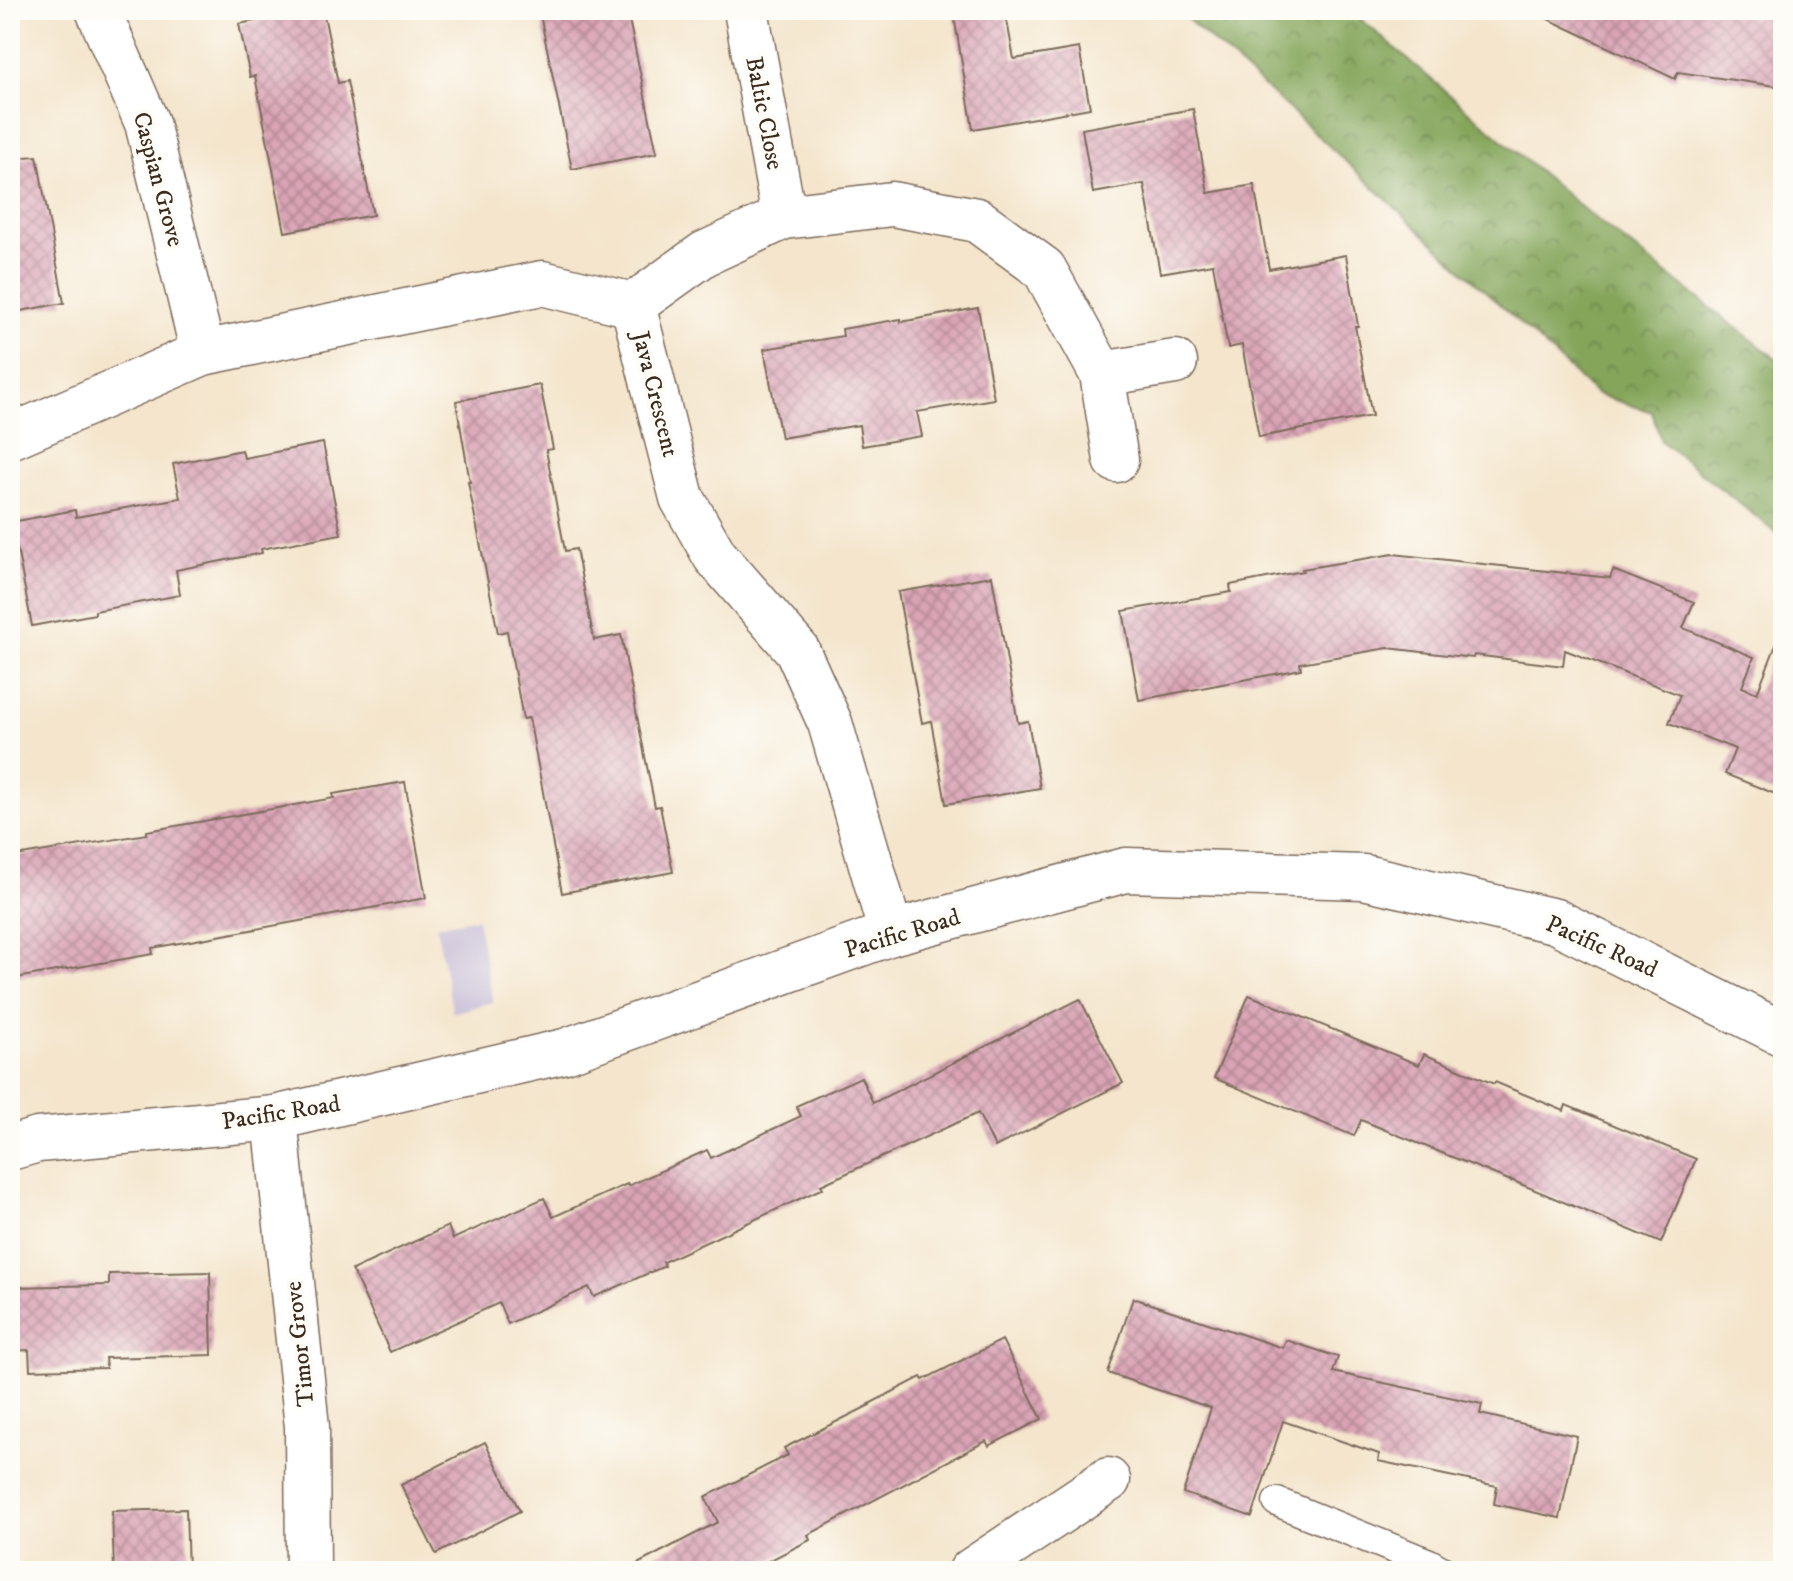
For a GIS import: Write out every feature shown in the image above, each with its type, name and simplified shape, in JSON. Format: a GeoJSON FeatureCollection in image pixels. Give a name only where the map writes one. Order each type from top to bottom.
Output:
{"type":"FeatureCollection","features":[{"type":"Feature","properties":{"kind":"street","name":"Caspian Grove"},"geometry":{"type":"LineString","coordinates":[[98,10],[147,123],[203,353]]}},
{"type":"Feature","properties":{"kind":"street","name":"Baltic Close"},"geometry":{"type":"LineString","coordinates":[[746,10],[784,217]]}},
{"type":"Feature","properties":{"kind":"street"},"geometry":{"type":"LineString","coordinates":[[633,305],[704,254],[784,217],[892,204],[977,220],[1044,269],[1102,374],[1116,460]]}},
{"type":"Feature","properties":{"kind":"street","name":"Java Crescent"},"geometry":{"type":"LineString","coordinates":[[10,437],[203,353],[542,283],[633,305],[682,498],[715,556],[797,650],[830,723],[891,933]]}},
{"type":"Feature","properties":{"kind":"street"},"geometry":{"type":"LineString","coordinates":[[1102,374],[1175,362]]}},
{"type":"Feature","properties":{"kind":"street","name":"Pacific Road"},"geometry":{"type":"LineString","coordinates":[[10,1148],[38,1140],[275,1118],[565,1051],[891,933],[1126,870],[1364,877],[1555,921],[1783,1034]]}},
{"type":"Feature","properties":{"kind":"street","name":"Timor Grove"},"geometry":{"type":"LineString","coordinates":[[275,1118],[307,1427],[308,1571]]}},
{"type":"Feature","properties":{"kind":"street"},"geometry":{"type":"LineString","coordinates":[[971,1571],[1108,1480]]}},
{"type":"Feature","properties":{"kind":"lane"},"geometry":{"type":"LineString","coordinates":[[1277,1502],[1443,1571]]}},
{"type":"Feature","properties":{"kind":"shaded area"},"geometry":{"type":"Polygon","coordinates":[[[477,918],[493,1002],[453,1013],[436,926],[477,918]]]}},
{"type":"Feature","properties":{"kind":"green space"},"geometry":{"type":"Polygon","coordinates":[[[1177,10],[1350,10],[1588,213],[1783,364],[1783,538],[1661,441],[1652,412],[1596,394],[1287,107],[1177,10]]]}},
{"type":"Feature","properties":{"kind":"building"},"geometry":{"type":"Polygon","coordinates":[[[323,10],[338,83],[347,81],[373,215],[285,232],[255,76],[250,77],[239,24],[323,10]]]}},
{"type":"Feature","properties":{"kind":"building"},"geometry":{"type":"Polygon","coordinates":[[[539,10],[627,10],[657,153],[572,169],[539,10]]]}},
{"type":"Feature","properties":{"kind":"building"},"geometry":{"type":"Polygon","coordinates":[[[953,10],[1005,10],[1014,59],[1079,48],[1090,108],[973,129],[953,10]]]}},
{"type":"Feature","properties":{"kind":"building"},"geometry":{"type":"Polygon","coordinates":[[[1529,10],[1783,10],[1783,87],[1678,72],[1675,79],[1529,10]]]}},
{"type":"Feature","properties":{"kind":"building"},"geometry":{"type":"Polygon","coordinates":[[[1193,109],[1208,193],[1254,185],[1269,269],[1346,255],[1358,326],[1355,326],[1372,416],[1259,437],[1242,345],[1228,348],[1213,264],[1160,273],[1144,184],[1093,193],[1082,129],[1193,109]]]}},
{"type":"Feature","properties":{"kind":"building"},"geometry":{"type":"Polygon","coordinates":[[[37,156],[64,303],[10,313],[10,158],[37,156]]]}},
{"type":"Feature","properties":{"kind":"building"},"geometry":{"type":"Polygon","coordinates":[[[978,308],[994,399],[917,412],[922,436],[862,446],[859,425],[781,438],[764,349],[843,336],[842,329],[978,308]]]}},
{"type":"Feature","properties":{"kind":"building"},"geometry":{"type":"Polygon","coordinates":[[[540,385],[553,449],[546,450],[565,551],[576,549],[594,640],[621,635],[655,807],[660,806],[673,872],[562,893],[529,718],[523,719],[507,631],[498,633],[468,482],[456,401],[540,385]]]}},
{"type":"Feature","properties":{"kind":"building"},"geometry":{"type":"Polygon","coordinates":[[[323,443],[341,534],[176,570],[180,595],[32,626],[12,522],[75,510],[76,517],[180,498],[173,464],[242,450],[244,458],[323,443]]]}},
{"type":"Feature","properties":{"kind":"building"},"geometry":{"type":"Polygon","coordinates":[[[1393,554],[1610,578],[1613,570],[1694,602],[1683,628],[1754,657],[1742,687],[1757,693],[1780,635],[1783,635],[1783,797],[1725,774],[1735,749],[1669,723],[1680,695],[1565,650],[1563,666],[1388,648],[1300,663],[1301,669],[1139,700],[1123,611],[1231,592],[1230,585],[1302,569],[1393,554]]]}},
{"type":"Feature","properties":{"kind":"building"},"geometry":{"type":"Polygon","coordinates":[[[992,576],[1018,723],[1028,721],[1040,788],[946,804],[931,721],[922,723],[898,592],[992,576]]]}},
{"type":"Feature","properties":{"kind":"building"},"geometry":{"type":"Polygon","coordinates":[[[405,782],[426,898],[152,948],[153,954],[10,979],[10,857],[147,834],[147,831],[334,798],[333,794],[405,782]]]}},
{"type":"Feature","properties":{"kind":"building"},"geometry":{"type":"Polygon","coordinates":[[[1249,995],[1419,1065],[1424,1054],[1564,1111],[1566,1105],[1696,1159],[1661,1243],[1361,1120],[1354,1136],[1214,1078],[1249,995]]]}},
{"type":"Feature","properties":{"kind":"building"},"geometry":{"type":"Polygon","coordinates":[[[1080,999],[1123,1083],[995,1147],[978,1113],[821,1185],[823,1188],[663,1262],[665,1266],[594,1297],[589,1287],[508,1324],[499,1303],[390,1352],[352,1270],[448,1226],[453,1239],[544,1198],[553,1217],[707,1150],[711,1158],[801,1116],[796,1106],[861,1077],[873,1103],[1080,999]]]}},
{"type":"Feature","properties":{"kind":"building"},"geometry":{"type":"Polygon","coordinates":[[[210,1272],[212,1355],[105,1358],[106,1368],[30,1370],[29,1350],[10,1351],[10,1287],[109,1285],[109,1274],[210,1272]]]}},
{"type":"Feature","properties":{"kind":"building"},"geometry":{"type":"Polygon","coordinates":[[[1133,1298],[1283,1348],[1286,1340],[1338,1357],[1333,1372],[1482,1404],[1480,1414],[1577,1436],[1560,1518],[1494,1504],[1497,1486],[1378,1461],[1379,1454],[1283,1421],[1252,1517],[1183,1493],[1211,1408],[1108,1373],[1133,1298]]]}},
{"type":"Feature","properties":{"kind":"building"},"geometry":{"type":"Polygon","coordinates":[[[1002,1340],[1042,1419],[989,1446],[986,1441],[808,1535],[810,1540],[749,1571],[624,1571],[718,1522],[705,1497],[788,1455],[784,1448],[921,1377],[923,1380],[1002,1340]]]}},
{"type":"Feature","properties":{"kind":"building"},"geometry":{"type":"Polygon","coordinates":[[[485,1442],[520,1511],[436,1554],[401,1485],[485,1442]]]}},
{"type":"Feature","properties":{"kind":"building"},"geometry":{"type":"Polygon","coordinates":[[[186,1509],[188,1571],[114,1571],[112,1511],[186,1509]]]}}]}
